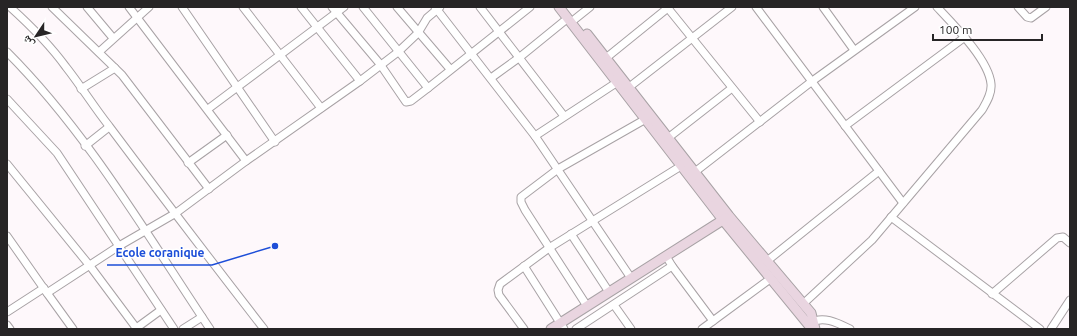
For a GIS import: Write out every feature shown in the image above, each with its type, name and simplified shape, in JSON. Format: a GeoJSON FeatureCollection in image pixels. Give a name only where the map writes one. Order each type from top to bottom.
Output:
{"type":"FeatureCollection","features":[{"type":"Feature","properties":{"kind":"street"},"geometry":{"type":"LineString","coordinates":[[10,7],[49,46],[66,67],[109,127],[176,213],[194,240],[264,329]]}},
{"type":"Feature","properties":{"kind":"street"},"geometry":{"type":"LineString","coordinates":[[52,7],[115,68],[209,189]]}},
{"type":"Feature","properties":{"kind":"street"},"geometry":{"type":"LineString","coordinates":[[87,7],[113,38]]}},
{"type":"Feature","properties":{"kind":"street"},"geometry":{"type":"LineString","coordinates":[[129,7],[246,160]]}},
{"type":"Feature","properties":{"kind":"street"},"geometry":{"type":"LineString","coordinates":[[99,52],[149,7]]}},
{"type":"Feature","properties":{"kind":"street"},"geometry":{"type":"LineString","coordinates":[[182,7],[275,142]]}},
{"type":"Feature","properties":{"kind":"street"},"geometry":{"type":"LineString","coordinates":[[243,7],[320,108]]}},
{"type":"Feature","properties":{"kind":"street"},"geometry":{"type":"LineString","coordinates":[[301,7],[360,81]]}},
{"type":"Feature","properties":{"kind":"street"},"geometry":{"type":"LineString","coordinates":[[332,7],[380,64],[406,102],[411,101],[428,88],[530,7]]}},
{"type":"Feature","properties":{"kind":"street"},"geometry":{"type":"LineString","coordinates":[[208,109],[344,7]]}},
{"type":"Feature","properties":{"kind":"street"},"geometry":{"type":"LineString","coordinates":[[363,7],[428,88]]}},
{"type":"Feature","properties":{"kind":"street"},"geometry":{"type":"LineString","coordinates":[[398,7],[418,34],[450,69]]}},
{"type":"Feature","properties":{"kind":"street"},"geometry":{"type":"LineString","coordinates":[[480,7],[564,116]]}},
{"type":"Feature","properties":{"kind":"street"},"geometry":{"type":"LineString","coordinates":[[559,7],[571,18],[606,58],[668,138],[692,175],[726,218],[770,279],[812,326]]}},
{"type":"Feature","properties":{"kind":"street"},"geometry":{"type":"LineString","coordinates":[[566,7],[571,18],[616,83],[681,166],[692,175]]}},
{"type":"Feature","properties":{"kind":"street"},"geometry":{"type":"LineString","coordinates":[[491,78],[571,18],[590,7]]}},
{"type":"Feature","properties":{"kind":"street"},"geometry":{"type":"LineString","coordinates":[[606,58],[668,7],[760,122]]}},
{"type":"Feature","properties":{"kind":"street"},"geometry":{"type":"LineString","coordinates":[[628,88],[732,7]]}},
{"type":"Feature","properties":{"kind":"street"},"geometry":{"type":"LineString","coordinates":[[756,7],[903,203]]}},
{"type":"Feature","properties":{"kind":"street"},"geometry":{"type":"LineString","coordinates":[[823,7],[854,50]]}},
{"type":"Feature","properties":{"kind":"street"},"geometry":{"type":"LineString","coordinates":[[692,175],[854,50],[915,7]]}},
{"type":"Feature","properties":{"kind":"street"},"geometry":{"type":"LineString","coordinates":[[803,304],[872,240],[982,110],[989,98],[991,85],[987,72],[964,37],[937,7]]}},
{"type":"Feature","properties":{"kind":"street"},"geometry":{"type":"LineString","coordinates":[[1018,7],[1027,17],[1031,18],[1046,7]]}},
{"type":"Feature","properties":{"kind":"street"},"geometry":{"type":"LineString","coordinates":[[7,312],[90,266],[119,246],[176,213],[246,160],[275,142],[398,52],[418,34],[427,18],[437,8],[535,136],[631,278]]}},
{"type":"Feature","properties":{"kind":"street"},"geometry":{"type":"LineString","coordinates":[[845,126],[964,37]]}},
{"type":"Feature","properties":{"kind":"street"},"geometry":{"type":"LineString","coordinates":[[7,52],[29,74],[85,146],[145,231],[210,329]]}},
{"type":"Feature","properties":{"kind":"street"},"geometry":{"type":"LineString","coordinates":[[82,89],[115,68]]}},
{"type":"Feature","properties":{"kind":"street"},"geometry":{"type":"LineString","coordinates":[[535,136],[616,83]]}},
{"type":"Feature","properties":{"kind":"street"},"geometry":{"type":"LineString","coordinates":[[668,138],[732,88]]}},
{"type":"Feature","properties":{"kind":"street"},"geometry":{"type":"LineString","coordinates":[[7,99],[58,153],[174,329]]}},
{"type":"Feature","properties":{"kind":"street"},"geometry":{"type":"LineString","coordinates":[[587,306],[525,210],[521,202],[521,197],[558,169],[644,120]]}},
{"type":"Feature","properties":{"kind":"street"},"geometry":{"type":"LineString","coordinates":[[85,146],[109,127]]}},
{"type":"Feature","properties":{"kind":"street"},"geometry":{"type":"LineString","coordinates":[[188,163],[227,135]]}},
{"type":"Feature","properties":{"kind":"street"},"geometry":{"type":"LineString","coordinates":[[7,164],[90,266],[136,329],[161,310]]}},
{"type":"Feature","properties":{"kind":"street"},"geometry":{"type":"LineString","coordinates":[[524,329],[499,295],[498,290],[500,284],[549,248],[681,166]]}},
{"type":"Feature","properties":{"kind":"street"},"geometry":{"type":"LineString","coordinates":[[766,261],[879,171]]}},
{"type":"Feature","properties":{"kind":"street"},"geometry":{"type":"LineString","coordinates":[[891,217],[1040,329]]}},
{"type":"Feature","properties":{"kind":"street"},"geometry":{"type":"LineString","coordinates":[[726,218],[811,313],[812,326]]}},
{"type":"Feature","properties":{"kind":"street"},"geometry":{"type":"LineString","coordinates":[[551,329],[562,326],[587,306],[726,218]]}},
{"type":"Feature","properties":{"kind":"street"},"geometry":{"type":"LineString","coordinates":[[571,234],[609,292]]}},
{"type":"Feature","properties":{"kind":"street"},"geometry":{"type":"LineString","coordinates":[[7,236],[73,329]]}},
{"type":"Feature","properties":{"kind":"street"},"geometry":{"type":"LineString","coordinates":[[992,294],[1057,238],[1063,237],[1070,243]]}},
{"type":"Feature","properties":{"kind":"street"},"geometry":{"type":"LineString","coordinates":[[666,256],[713,321]]}},
{"type":"Feature","properties":{"kind":"street"},"geometry":{"type":"LineString","coordinates":[[524,266],[562,326]]}},
{"type":"Feature","properties":{"kind":"street"},"geometry":{"type":"LineString","coordinates":[[576,329],[672,266]]}},
{"type":"Feature","properties":{"kind":"street"},"geometry":{"type":"LineString","coordinates":[[702,329],[770,279]]}},
{"type":"Feature","properties":{"kind":"street"},"geometry":{"type":"LineString","coordinates":[[622,284],[630,294]]}},
{"type":"Feature","properties":{"kind":"street"},"geometry":{"type":"LineString","coordinates":[[1051,329],[1070,300]]}},
{"type":"Feature","properties":{"kind":"street"},"geometry":{"type":"LineString","coordinates":[[614,305],[631,329]]}},
{"type":"Feature","properties":{"kind":"street"},"geometry":{"type":"LineString","coordinates":[[183,329],[202,317]]}},
{"type":"Feature","properties":{"kind":"street"},"geometry":{"type":"LineString","coordinates":[[812,326],[824,319],[850,329]]}},
{"type":"Feature","properties":{"kind":"street"},"geometry":{"type":"LineString","coordinates":[[7,325],[10,329]]}},
{"type":"Feature","properties":{"kind":"place","name":"Ecole coranique"},"geometry":{"type":"Point","coordinates":[275,246]}}]}
